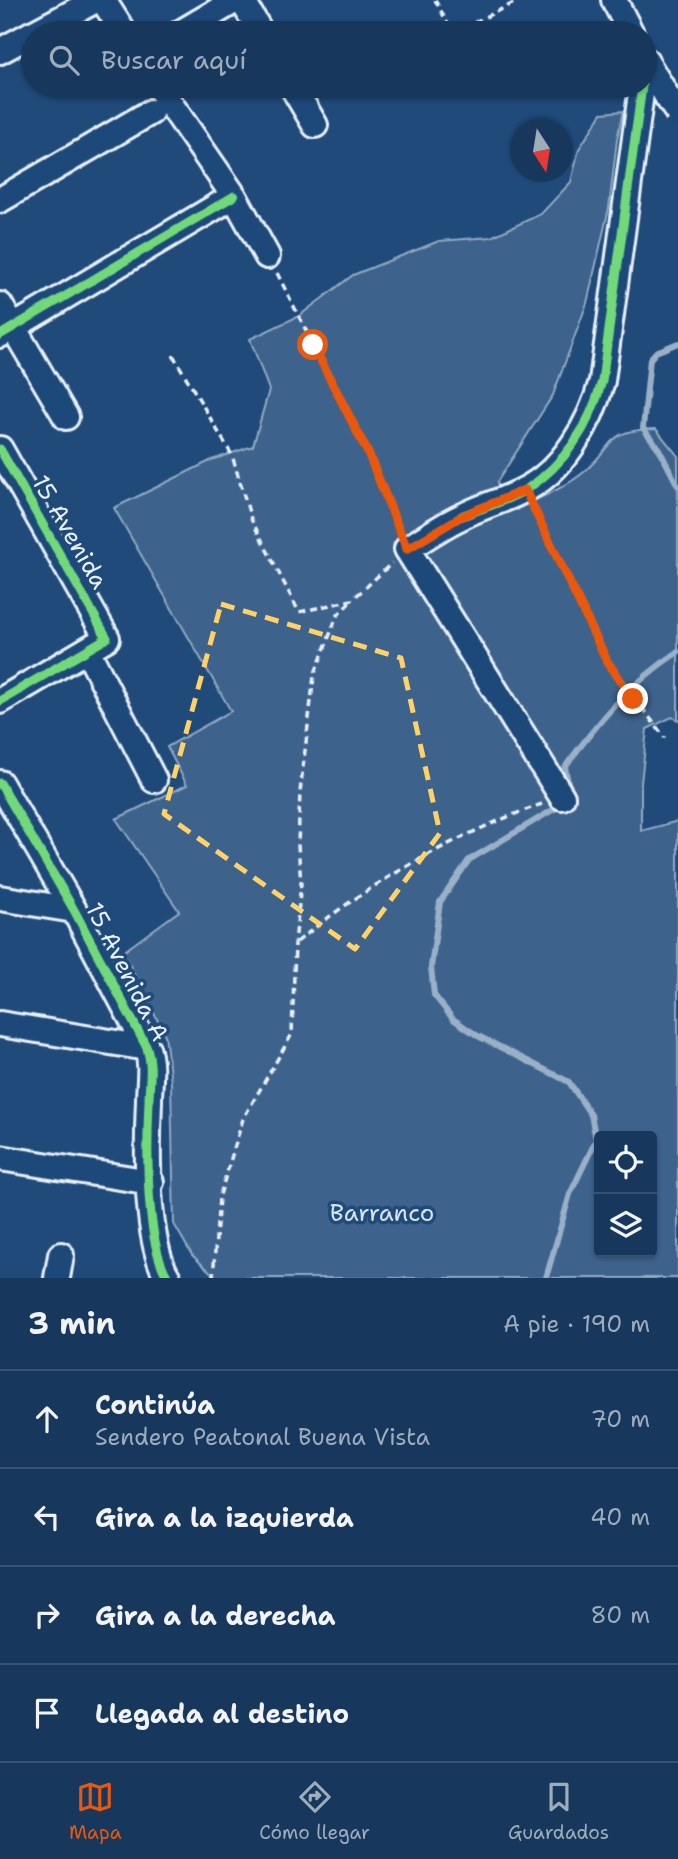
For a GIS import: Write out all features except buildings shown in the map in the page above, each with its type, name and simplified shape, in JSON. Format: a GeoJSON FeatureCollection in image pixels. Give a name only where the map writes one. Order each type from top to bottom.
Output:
{"type":"FeatureCollection","features":[{"type":"Feature","properties":{"kind":"street"},"geometry":{"type":"LineString","coordinates":[[57,21],[96,0]]}},
{"type":"Feature","properties":{"kind":"street"},"geometry":{"type":"LineString","coordinates":[[103,0],[116,21]]}},
{"type":"Feature","properties":{"kind":"street"},"geometry":{"type":"LineString","coordinates":[[200,21],[236,0]]}},
{"type":"Feature","properties":{"kind":"street"},"geometry":{"type":"LineString","coordinates":[[242,0],[254,21]]}},
{"type":"Feature","properties":{"kind":"street"},"geometry":{"type":"LineString","coordinates":[[614,0],[625,21]]}},
{"type":"Feature","properties":{"kind":"street"},"geometry":{"type":"LineString","coordinates":[[0,51],[21,40]]}},
{"type":"Feature","properties":{"kind":"street"},"geometry":{"type":"LineString","coordinates":[[657,86],[673,106]]}},
{"type":"Feature","properties":{"kind":"street"},"geometry":{"type":"LineString","coordinates":[[166,98],[234,196],[267,256]]}},
{"type":"Feature","properties":{"kind":"street"},"geometry":{"type":"LineString","coordinates":[[299,98],[315,125]]}},
{"type":"Feature","properties":{"kind":"street"},"geometry":{"type":"LineString","coordinates":[[562,797],[407,549],[462,516],[525,490],[563,456],[584,431],[594,410],[602,381],[640,98]]}},
{"type":"Feature","properties":{"kind":"street"},"geometry":{"type":"LineString","coordinates":[[0,200],[151,112]]}},
{"type":"Feature","properties":{"kind":"street"},"geometry":{"type":"LineString","coordinates":[[6,332],[234,196]]}},
{"type":"Feature","properties":{"kind":"street"},"geometry":{"type":"LineString","coordinates":[[0,305],[6,332],[66,417]]}},
{"type":"Feature","properties":{"kind":"street","name":"15 Avenida"},"geometry":{"type":"LineString","coordinates":[[0,449],[97,642],[154,780]]}},
{"type":"Feature","properties":{"kind":"street"},"geometry":{"type":"LineString","coordinates":[[0,701],[97,642]]}},
{"type":"Feature","properties":{"kind":"street","name":"15 Avenida A"},"geometry":{"type":"LineString","coordinates":[[0,783],[75,910],[147,1048],[151,1066],[148,1126],[154,1247],[168,1278]]}},
{"type":"Feature","properties":{"kind":"street"},"geometry":{"type":"LineString","coordinates":[[0,898],[75,910]]}},
{"type":"Feature","properties":{"kind":"street"},"geometry":{"type":"LineString","coordinates":[[0,1024],[147,1048]]}},
{"type":"Feature","properties":{"kind":"street"},"geometry":{"type":"LineString","coordinates":[[0,1158],[151,1182]]}},
{"type":"Feature","properties":{"kind":"path"},"geometry":{"type":"LineString","coordinates":[[435,0],[446,21]]}},
{"type":"Feature","properties":{"kind":"path"},"geometry":{"type":"LineString","coordinates":[[477,21],[520,0]]}},
{"type":"Feature","properties":{"kind":"path"},"geometry":{"type":"LineString","coordinates":[[213,1278],[219,1198],[243,1119],[292,1034],[295,944],[302,883],[298,845],[299,792],[314,676],[337,616],[407,549],[369,455],[267,256]]}},
{"type":"Feature","properties":{"kind":"path"},"geometry":{"type":"LineString","coordinates":[[173,355],[232,455],[251,519],[299,612],[352,600]]}},
{"type":"Feature","properties":{"kind":"path"},"geometry":{"type":"LineString","coordinates":[[525,490],[607,661],[633,699],[666,738]]}},
{"type":"Feature","properties":{"kind":"path"},"geometry":{"type":"LineString","coordinates":[[295,944],[335,911],[488,823],[562,797]]}},
{"type":"Feature","properties":{"kind":"highlighted area"},"geometry":{"type":"Polygon","coordinates":[[[221,604],[401,658],[440,833],[355,949],[164,814],[221,604]]]}},
{"type":"Feature","properties":{"kind":"green space","name":"Barranco"},"geometry":{"type":"Polygon","coordinates":[[[623,111],[609,208],[587,303],[553,395],[497,482],[504,507],[516,510],[577,478],[620,435],[640,430],[656,429],[678,456],[678,720],[672,717],[647,729],[641,783],[641,831],[678,821],[678,1278],[217,1278],[192,1255],[174,1224],[171,1082],[165,1035],[123,952],[179,911],[116,819],[187,785],[167,747],[231,711],[114,508],[212,460],[253,446],[269,390],[250,339],[299,316],[353,275],[439,241],[491,237],[541,214],[573,182],[579,149],[602,113],[623,111]]]}},
{"type":"Feature","properties":{"kind":"waterway"},"geometry":{"type":"LineString","coordinates":[[678,343],[656,352],[650,359],[643,428],[659,449],[678,486]]}},
{"type":"Feature","properties":{"kind":"waterway"},"geometry":{"type":"LineString","coordinates":[[570,793],[565,767],[578,750],[630,690],[678,652]]}},
{"type":"Feature","properties":{"kind":"waterway"},"geometry":{"type":"LineString","coordinates":[[546,1278],[570,1194],[596,1140],[591,1115],[569,1082],[478,1036],[453,1019],[434,995],[431,967],[440,902],[469,860],[561,805]]}},
{"type":"Feature","properties":{"kind":"cycle path"},"geometry":{"type":"LineString","coordinates":[[462,516],[512,497],[541,479],[575,442],[591,413],[602,381],[640,98]]}},
{"type":"Feature","properties":{"kind":"cycle path"},"geometry":{"type":"LineString","coordinates":[[0,335],[234,196]]}},
{"type":"Feature","properties":{"kind":"cycle path"},"geometry":{"type":"LineString","coordinates":[[0,449],[107,638],[0,701]]}},
{"type":"Feature","properties":{"kind":"cycle path"},"geometry":{"type":"LineString","coordinates":[[0,783],[74,910],[147,1048],[150,1068],[148,1167],[151,1218],[160,1262],[168,1278]]}},
{"type":"Feature","properties":{"kind":"route"},"geometry":{"type":"LineString","coordinates":[[313,345],[369,455],[407,549],[462,516],[525,490],[607,661],[633,699]]}}]}
